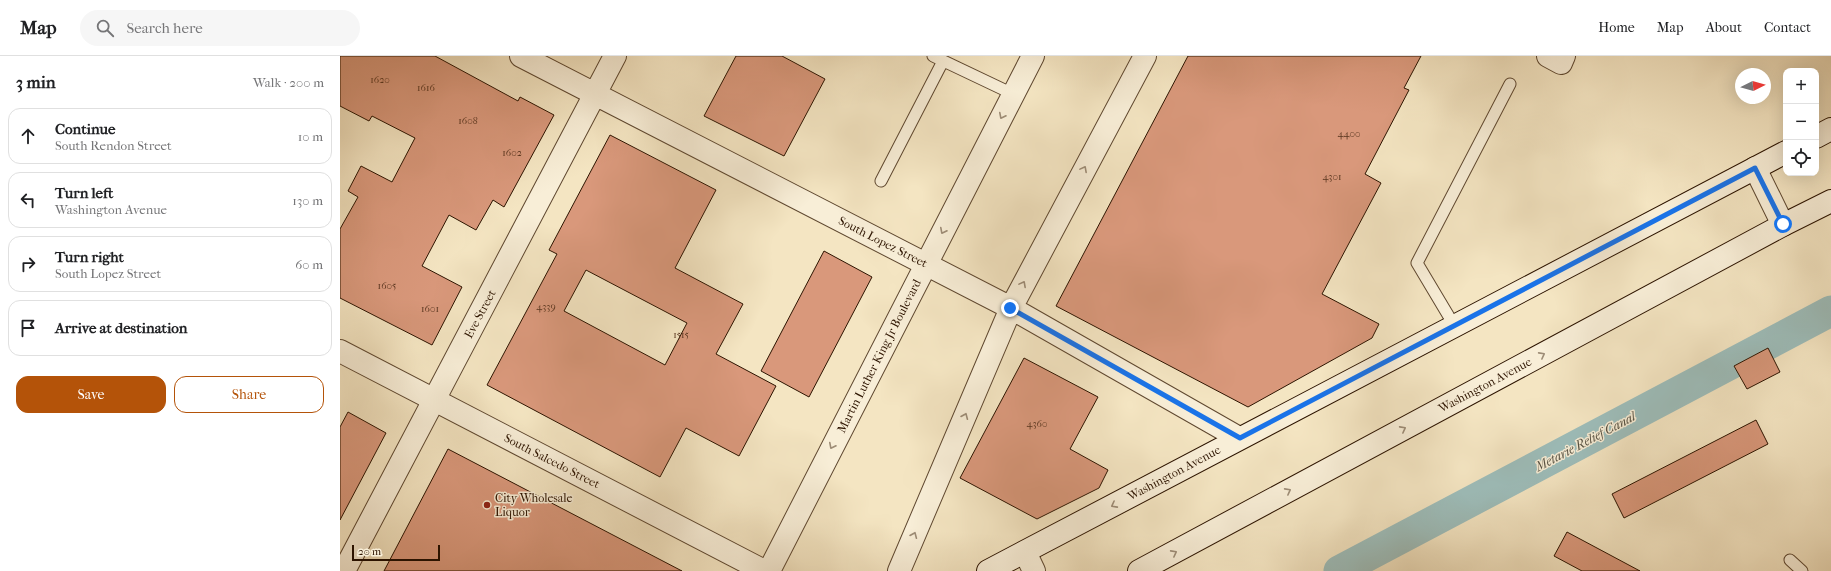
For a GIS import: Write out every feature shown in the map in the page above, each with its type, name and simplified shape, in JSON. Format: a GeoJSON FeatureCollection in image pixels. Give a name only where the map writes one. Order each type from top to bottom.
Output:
{"type":"FeatureCollection","features":[{"type":"Feature","properties":{"kind":"street","name":"South Lopez Street"},"geometry":{"type":"LineString","coordinates":[[521,56],[1010,308],[1240,438]]}},
{"type":"Feature","properties":{"kind":"street","name":"Eve Street"},"geometry":{"type":"LineString","coordinates":[[344,571],[435,401],[615,56]]}},
{"type":"Feature","properties":{"kind":"street","name":"Martin Luther King Jr Boulevard"},"geometry":{"type":"LineString","coordinates":[[769,571],[1033,56]]}},
{"type":"Feature","properties":{"kind":"street"},"geometry":{"type":"LineString","coordinates":[[898,571],[1010,308],[1145,56]]}},
{"type":"Feature","properties":{"kind":"street"},"geometry":{"type":"LineString","coordinates":[[1819,135],[1831,129]]}},
{"type":"Feature","properties":{"kind":"street","name":"Washington Avenue"},"geometry":{"type":"LineString","coordinates":[[988,571],[1029,562],[1240,438],[1783,154]]}},
{"type":"Feature","properties":{"kind":"street"},"geometry":{"type":"LineString","coordinates":[[1755,168],[1783,224]]}},
{"type":"Feature","properties":{"kind":"street","name":"Washington Avenue"},"geometry":{"type":"LineString","coordinates":[[1139,571],[1783,224],[1831,201]]}},
{"type":"Feature","properties":{"kind":"street","name":"South Salcedo Street"},"geometry":{"type":"LineString","coordinates":[[340,351],[764,571]]}},
{"type":"Feature","properties":{"kind":"lane"},"geometry":{"type":"LineString","coordinates":[[881,181],[938,58],[1014,94]]}},
{"type":"Feature","properties":{"kind":"lane"},"geometry":{"type":"LineString","coordinates":[[1454,325],[1417,263],[1510,84]]}},
{"type":"Feature","properties":{"kind":"lane"},"geometry":{"type":"LineString","coordinates":[[1790,560],[1802,571]]}},
{"type":"Feature","properties":{"kind":"building"},"geometry":{"type":"Polygon","coordinates":[[[340,56],[435,56],[518,101],[520,97],[554,115],[504,207],[493,200],[476,230],[449,215],[422,266],[462,287],[432,345],[340,298],[340,229],[358,197],[348,191],[361,166],[392,182],[415,138],[372,116],[369,121],[340,106],[340,56]]]}},
{"type":"Feature","properties":{"kind":"building"},"geometry":{"type":"Polygon","coordinates":[[[736,56],[782,56],[825,79],[784,156],[704,116],[736,56]]]}},
{"type":"Feature","properties":{"kind":"building"},"geometry":{"type":"Polygon","coordinates":[[[1188,56],[1421,56],[1404,88],[1409,90],[1365,174],[1381,183],[1322,294],[1379,324],[1372,338],[1248,407],[1056,306],[1188,56]]]}},
{"type":"Feature","properties":{"kind":"building"},"geometry":{"type":"Polygon","coordinates":[[[610,135],[716,190],[675,268],[743,304],[716,354],[776,386],[739,456],[686,428],[660,477],[487,385],[557,254],[549,250],[610,135]],[[586,270],[564,311],[665,365],[687,323],[586,270]]]}},
{"type":"Feature","properties":{"kind":"building"},"geometry":{"type":"Polygon","coordinates":[[[824,251],[872,277],[809,397],[761,371],[824,251]]]}},
{"type":"Feature","properties":{"kind":"building"},"geometry":{"type":"Polygon","coordinates":[[[1768,348],[1780,372],[1747,389],[1734,366],[1768,348]]]}},
{"type":"Feature","properties":{"kind":"building"},"geometry":{"type":"Polygon","coordinates":[[[1024,358],[1098,397],[1070,449],[1108,470],[1099,488],[1037,519],[960,478],[1024,358]]]}},
{"type":"Feature","properties":{"kind":"building"},"geometry":{"type":"Polygon","coordinates":[[[348,412],[386,433],[340,520],[340,427],[348,412]]]}},
{"type":"Feature","properties":{"kind":"building"},"geometry":{"type":"Polygon","coordinates":[[[1756,420],[1768,444],[1624,518],[1612,494],[1756,420]]]}},
{"type":"Feature","properties":{"kind":"building","name":"City Wholesale Liquor"},"geometry":{"type":"Polygon","coordinates":[[[448,449],[682,571],[384,571],[448,449]]]}},
{"type":"Feature","properties":{"kind":"building"},"geometry":{"type":"Polygon","coordinates":[[[1567,532],[1640,571],[1582,571],[1554,556],[1567,532]]]}},
{"type":"Feature","properties":{"kind":"waterway","name":"Metarie Relief Canal"},"geometry":{"type":"LineString","coordinates":[[1339,571],[1831,311]]}},
{"type":"Feature","properties":{"kind":"place","name":"City Wholesale Liquor"},"geometry":{"type":"Point","coordinates":[487,505]}},
{"type":"Feature","properties":{"kind":"route"},"geometry":{"type":"LineString","coordinates":[[1010,308],[1240,438],[1755,168],[1783,224]]}}]}
